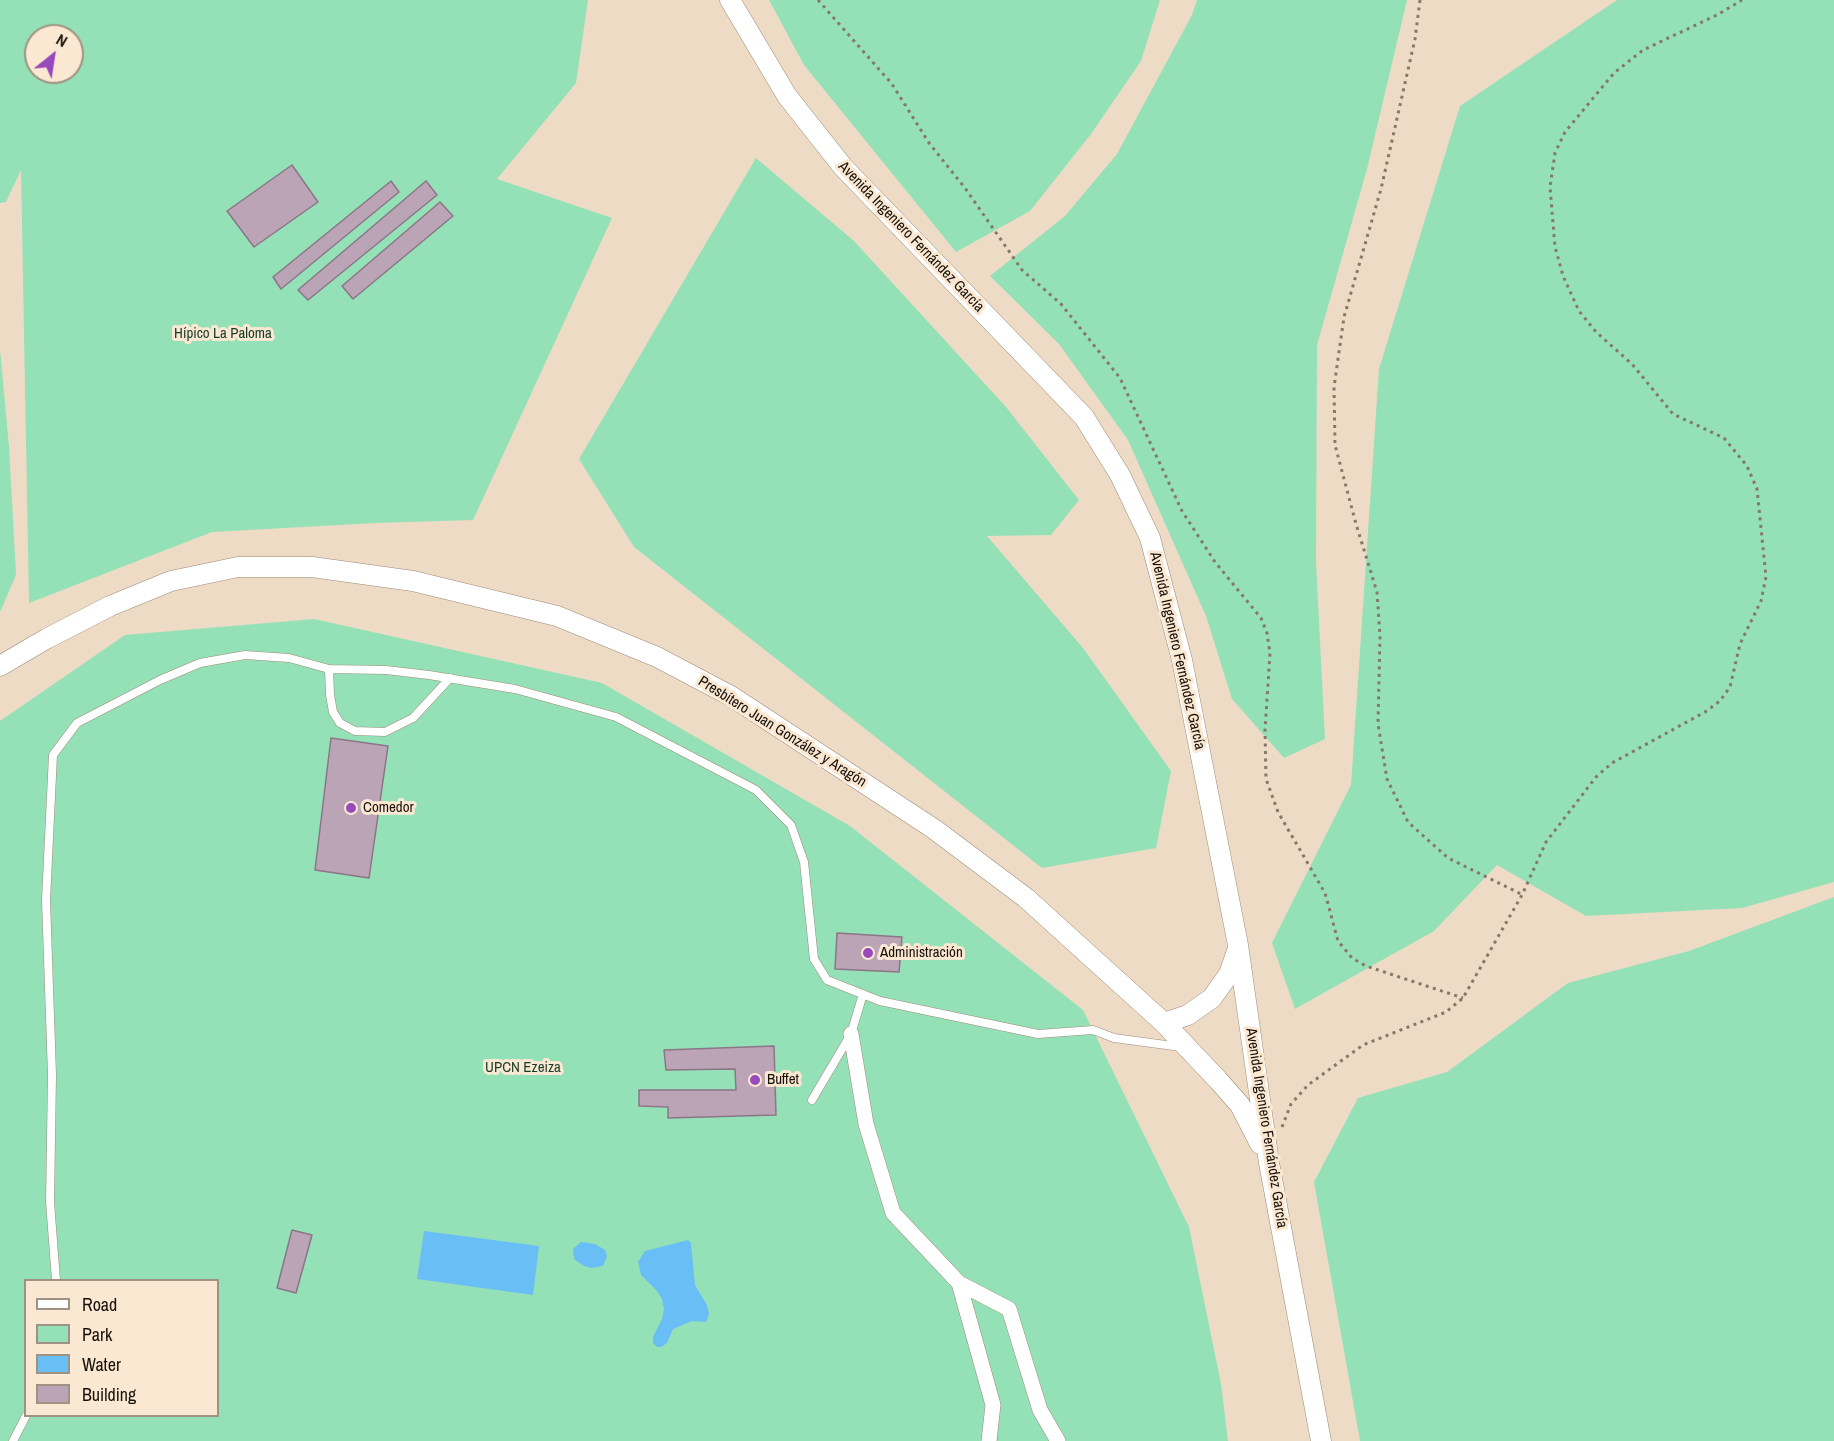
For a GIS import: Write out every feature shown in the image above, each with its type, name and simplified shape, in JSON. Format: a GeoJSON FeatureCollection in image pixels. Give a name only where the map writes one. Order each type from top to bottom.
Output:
{"type":"FeatureCollection","features":[{"type":"Feature","properties":{"kind":"street","name":"Avenida Ingeniero Fernández García"},"geometry":{"type":"LineString","coordinates":[[730,0],[787,96],[843,167],[1084,417],[1120,475],[1150,538],[1182,660],[1239,945],[1269,1163],[1321,1441]]}},
{"type":"Feature","properties":{"kind":"street","name":"Presbítero Juan González y Aragón"},"geometry":{"type":"LineString","coordinates":[[0,666],[46,639],[111,606],[161,585],[238,567],[312,567],[413,581],[557,616],[657,657],[731,696],[934,829],[1026,898],[1189,1048],[1240,1105],[1269,1163]]}},
{"type":"Feature","properties":{"kind":"street"},"geometry":{"type":"LineString","coordinates":[[1164,1023],[1188,1016],[1212,998],[1229,974],[1239,945]]}},
{"type":"Feature","properties":{"kind":"street"},"geometry":{"type":"LineString","coordinates":[[852,1034],[866,1124],[893,1213],[958,1283],[1009,1309],[1040,1410],[1058,1441]]}},
{"type":"Feature","properties":{"kind":"street"},"geometry":{"type":"LineString","coordinates":[[958,1283],[993,1405],[989,1441]]}},
{"type":"Feature","properties":{"kind":"lane"},"geometry":{"type":"LineString","coordinates":[[56,1279],[50,1202],[52,1075],[46,900],[53,755],[77,723],[160,680],[200,663],[244,655],[289,658],[329,669],[386,670],[450,678],[515,689],[616,717],[756,790],[791,825],[804,862],[814,959],[827,980],[880,1001],[1038,1034],[1093,1030],[1114,1038],[1189,1048]]}},
{"type":"Feature","properties":{"kind":"lane"},"geometry":{"type":"LineString","coordinates":[[329,669],[333,712],[340,723],[355,731],[385,732],[413,717],[450,678]]}},
{"type":"Feature","properties":{"kind":"lane"},"geometry":{"type":"LineString","coordinates":[[812,1100],[852,1034],[863,994]]}},
{"type":"Feature","properties":{"kind":"lane"},"geometry":{"type":"LineString","coordinates":[[13,1441],[25,1417]]}},
{"type":"Feature","properties":{"kind":"path"},"geometry":{"type":"LineString","coordinates":[[1420,0],[1415,39],[1381,189],[1344,317],[1334,387],[1335,445],[1377,592],[1380,636],[1378,724],[1387,779],[1408,822],[1448,858],[1522,895]]}},
{"type":"Feature","properties":{"kind":"path"},"geometry":{"type":"LineString","coordinates":[[1280,1134],[1291,1104],[1308,1085],[1363,1045],[1446,1012],[1463,998],[1522,895],[1546,842],[1596,777],[1612,763],[1705,712],[1720,701],[1730,687],[1740,644],[1761,601],[1766,577],[1757,489],[1747,466],[1724,438],[1673,414],[1632,364],[1596,332],[1579,311],[1563,276],[1555,248],[1550,187],[1555,153],[1565,132],[1614,73],[1643,50],[1717,15],[1742,0]]}},
{"type":"Feature","properties":{"kind":"green space","name":"Hípico La Paloma"},"geometry":{"type":"Polygon","coordinates":[[[0,0],[588,0],[576,83],[497,179],[612,218],[473,520],[212,532],[29,603],[21,170],[6,202],[0,203],[0,0]]]}},
{"type":"Feature","properties":{"kind":"green space"},"geometry":{"type":"Polygon","coordinates":[[[769,0],[1160,0],[1141,61],[1091,134],[1030,211],[956,252],[804,65],[769,0]]]}},
{"type":"Feature","properties":{"kind":"green space"},"geometry":{"type":"Polygon","coordinates":[[[1197,0],[1407,0],[1367,169],[1317,345],[1316,562],[1325,739],[1284,758],[1232,699],[1206,616],[1128,440],[1059,344],[990,276],[1065,216],[1117,154],[1192,15],[1197,0]]]}},
{"type":"Feature","properties":{"kind":"green space"},"geometry":{"type":"Polygon","coordinates":[[[1617,0],[1834,0],[1834,882],[1742,908],[1586,916],[1497,865],[1434,931],[1295,1009],[1272,943],[1351,785],[1379,369],[1460,106],[1617,0]]]}},
{"type":"Feature","properties":{"kind":"green space"},"geometry":{"type":"Polygon","coordinates":[[[756,158],[854,241],[1006,407],[1079,500],[1051,535],[987,536],[1083,648],[1171,771],[1156,848],[1042,868],[634,547],[579,459],[756,158]]]}},
{"type":"Feature","properties":{"kind":"green space"},"geometry":{"type":"Polygon","coordinates":[[[0,349],[9,447],[16,575],[0,612],[0,349]]]}},
{"type":"Feature","properties":{"kind":"green space","name":"UPCN Ezeiza"},"geometry":{"type":"Polygon","coordinates":[[[314,619],[602,683],[850,826],[1083,1010],[1189,1227],[1221,1384],[1228,1441],[0,1441],[0,721],[125,635],[314,619]]]}},
{"type":"Feature","properties":{"kind":"green space"},"geometry":{"type":"Polygon","coordinates":[[[1834,897],[1834,1441],[1360,1441],[1314,1182],[1358,1098],[1447,1072],[1568,983],[1689,951],[1834,897]]]}},
{"type":"Feature","properties":{"kind":"water"},"geometry":{"type":"Polygon","coordinates":[[[424,1231],[539,1246],[533,1295],[417,1279],[424,1231]]]}},
{"type":"Feature","properties":{"kind":"water"},"geometry":{"type":"Polygon","coordinates":[[[688,1240],[691,1243],[695,1285],[707,1305],[709,1314],[706,1322],[692,1321],[673,1329],[667,1343],[657,1347],[653,1343],[653,1337],[662,1319],[664,1309],[662,1299],[641,1275],[638,1262],[645,1251],[688,1240]]]}},
{"type":"Feature","properties":{"kind":"water"},"geometry":{"type":"Polygon","coordinates":[[[581,1242],[595,1244],[605,1250],[607,1256],[603,1266],[591,1268],[574,1259],[573,1249],[581,1242]]]}},
{"type":"Feature","properties":{"kind":"building"},"geometry":{"type":"Polygon","coordinates":[[[292,165],[318,202],[254,247],[227,211],[292,165]]]}},
{"type":"Feature","properties":{"kind":"building"},"geometry":{"type":"Polygon","coordinates":[[[391,181],[399,192],[281,289],[273,277],[391,181]]]}},
{"type":"Feature","properties":{"kind":"building"},"geometry":{"type":"Polygon","coordinates":[[[426,181],[437,195],[308,300],[298,290],[426,181]]]}},
{"type":"Feature","properties":{"kind":"building"},"geometry":{"type":"Polygon","coordinates":[[[440,202],[453,216],[353,299],[342,286],[440,202]]]}},
{"type":"Feature","properties":{"kind":"building","name":"Comedor"},"geometry":{"type":"Polygon","coordinates":[[[331,738],[388,746],[369,878],[315,870],[331,738]]]}},
{"type":"Feature","properties":{"kind":"building","name":"Administración"},"geometry":{"type":"Polygon","coordinates":[[[837,933],[902,937],[899,972],[835,969],[837,933]]]}},
{"type":"Feature","properties":{"kind":"building","name":"Buffet"},"geometry":{"type":"Polygon","coordinates":[[[774,1046],[776,1115],[668,1118],[668,1107],[639,1106],[639,1090],[736,1090],[735,1069],[666,1070],[664,1050],[774,1046]]]}},
{"type":"Feature","properties":{"kind":"building"},"geometry":{"type":"Polygon","coordinates":[[[292,1230],[312,1235],[296,1293],[277,1288],[292,1230]]]}},
{"type":"Feature","properties":{"kind":"place","name":"Comedor"},"geometry":{"type":"Point","coordinates":[351,808]}},
{"type":"Feature","properties":{"kind":"place","name":"Administración"},"geometry":{"type":"Point","coordinates":[868,953]}},
{"type":"Feature","properties":{"kind":"place","name":"Buffet"},"geometry":{"type":"Point","coordinates":[755,1080]}}]}
